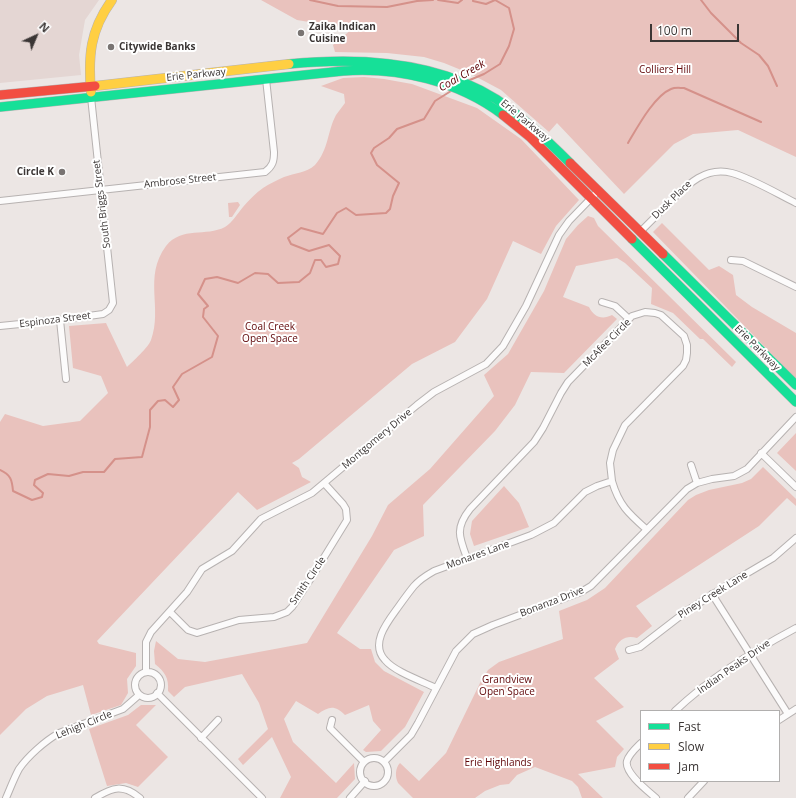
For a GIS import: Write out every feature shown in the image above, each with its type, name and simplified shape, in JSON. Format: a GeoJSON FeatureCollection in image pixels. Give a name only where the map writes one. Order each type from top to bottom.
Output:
{"type":"FeatureCollection","features":[{"type":"Feature","properties":{"kind":"main road"},"geometry":{"type":"LineString","coordinates":[[91,97],[89,59],[90,46],[99,19],[112,0]]}},
{"type":"Feature","properties":{"kind":"main road","name":"Erie Parkway"},"geometry":{"type":"LineString","coordinates":[[0,95],[266,66],[338,61],[389,64],[429,71],[475,88],[530,137],[796,402]]}},
{"type":"Feature","properties":{"kind":"main road","name":"Erie Parkway"},"geometry":{"type":"LineString","coordinates":[[0,107],[356,70],[377,70],[421,77],[452,87],[491,102],[523,120],[599,190],[796,385]]}},
{"type":"Feature","properties":{"kind":"street","name":"Ambrose Street"},"geometry":{"type":"LineString","coordinates":[[0,201],[265,172],[271,167],[274,161],[266,79]]}},
{"type":"Feature","properties":{"kind":"street","name":"South Briggs Street"},"geometry":{"type":"LineString","coordinates":[[91,97],[113,303],[109,310]]}},
{"type":"Feature","properties":{"kind":"street","name":"Dusk Place"},"geometry":{"type":"LineString","coordinates":[[640,232],[684,187],[693,180],[710,173],[732,173],[796,203]]}},
{"type":"Feature","properties":{"kind":"street","name":"Montgomery Drive"},"geometry":{"type":"LineString","coordinates":[[146,672],[146,642],[151,632],[187,592],[202,570],[232,550],[261,519],[312,493],[434,392],[478,369],[494,357],[506,342],[519,320],[559,235],[569,221],[599,190]]}},
{"type":"Feature","properties":{"kind":"street"},"geometry":{"type":"LineString","coordinates":[[731,260],[743,261],[796,287]]}},
{"type":"Feature","properties":{"kind":"street"},"geometry":{"type":"LineString","coordinates":[[602,302],[615,306],[629,319]]}},
{"type":"Feature","properties":{"kind":"street","name":"Espinoza Street"},"geometry":{"type":"LineString","coordinates":[[0,326],[103,314],[109,310]]}},
{"type":"Feature","properties":{"kind":"street","name":"McAfee Circle"},"geometry":{"type":"LineString","coordinates":[[467,558],[460,540],[461,522],[464,516],[534,442],[568,382],[632,316],[645,312],[655,313],[661,315],[684,336],[687,345],[686,360],[683,366],[622,431],[613,450],[610,463],[612,481]]}},
{"type":"Feature","properties":{"kind":"street"},"geometry":{"type":"LineString","coordinates":[[60,320],[66,379]]}},
{"type":"Feature","properties":{"kind":"street","name":"Bonanza Drive"},"geometry":{"type":"LineString","coordinates":[[384,762],[411,735],[456,650],[474,634],[493,624],[581,592],[599,578],[687,489],[697,483],[734,476],[747,468],[796,417]]}},
{"type":"Feature","properties":{"kind":"street"},"geometry":{"type":"LineString","coordinates":[[761,453],[796,487]]}},
{"type":"Feature","properties":{"kind":"street"},"geometry":{"type":"LineString","coordinates":[[691,465],[697,483]]}},
{"type":"Feature","properties":{"kind":"street"},"geometry":{"type":"LineString","coordinates":[[612,481],[616,495],[624,508],[646,529]]}},
{"type":"Feature","properties":{"kind":"street","name":"Monares Lane"},"geometry":{"type":"LineString","coordinates":[[436,688],[392,667],[384,660],[381,654],[380,639],[387,623],[414,585],[434,571],[531,535],[554,523],[584,492],[612,481]]}},
{"type":"Feature","properties":{"kind":"street","name":"Smith Circle"},"geometry":{"type":"LineString","coordinates":[[170,612],[188,630],[197,633],[246,619],[274,617],[287,612],[292,607],[315,572],[347,520],[346,509],[343,504],[324,483]]}},
{"type":"Feature","properties":{"kind":"street","name":"Piney Creek Lane"},"geometry":{"type":"LineString","coordinates":[[629,650],[640,647],[688,610],[773,558],[796,538]]}},
{"type":"Feature","properties":{"kind":"street"},"geometry":{"type":"LineString","coordinates":[[712,594],[788,714]]}},
{"type":"Feature","properties":{"kind":"street","name":"Indian Peaks Drive"},"geometry":{"type":"LineString","coordinates":[[676,710],[707,685],[751,654],[796,628]]}},
{"type":"Feature","properties":{"kind":"street"},"geometry":{"type":"LineString","coordinates":[[146,672],[154,674],[158,677],[161,685],[157,693],[154,696],[146,698],[139,695],[135,687],[138,676],[146,672]]}},
{"type":"Feature","properties":{"kind":"street"},"geometry":{"type":"LineString","coordinates":[[157,693],[262,798]]}},
{"type":"Feature","properties":{"kind":"street","name":"Lehigh Circle"},"geometry":{"type":"LineString","coordinates":[[6,798],[18,770],[49,739],[59,733],[123,709],[139,695]]}},
{"type":"Feature","properties":{"kind":"street"},"geometry":{"type":"LineString","coordinates":[[780,719],[796,709]]}},
{"type":"Feature","properties":{"kind":"street"},"geometry":{"type":"LineString","coordinates":[[202,739],[218,720]]}},
{"type":"Feature","properties":{"kind":"street"},"geometry":{"type":"LineString","coordinates":[[332,720],[330,728],[364,762]]}},
{"type":"Feature","properties":{"kind":"street"},"geometry":{"type":"LineString","coordinates":[[640,744],[632,752],[627,761],[628,768],[633,776],[656,798]]}},
{"type":"Feature","properties":{"kind":"street"},"geometry":{"type":"LineString","coordinates":[[374,758],[384,762],[388,770],[383,782],[374,785],[365,782],[360,774],[364,762],[368,759],[374,758]]}},
{"type":"Feature","properties":{"kind":"street"},"geometry":{"type":"LineString","coordinates":[[350,798],[365,782]]}},
{"type":"Feature","properties":{"kind":"street"},"geometry":{"type":"LineString","coordinates":[[688,798],[703,782]]}},
{"type":"Feature","properties":{"kind":"street"},"geometry":{"type":"LineString","coordinates":[[95,798],[110,790],[120,788],[133,793],[140,798]]}},
{"type":"Feature","properties":{"kind":"shaded area"},"geometry":{"type":"Polygon","coordinates":[[[0,0],[99,0],[85,20],[79,55],[81,75],[0,83],[0,0]]]}},
{"type":"Feature","properties":{"kind":"green space","name":"Colliers Hill"},"geometry":{"type":"Polygon","coordinates":[[[261,0],[796,0],[796,157],[738,130],[693,134],[674,144],[624,194],[557,123],[549,132],[501,90],[471,74],[424,57],[387,53],[335,52],[333,45],[352,29],[297,20],[261,0]]]}},
{"type":"Feature","properties":{"kind":"green space","name":"Coal Creek Open Space"},"geometry":{"type":"Polygon","coordinates":[[[364,77],[412,84],[477,108],[521,139],[579,200],[556,226],[541,254],[513,241],[487,299],[455,342],[412,364],[299,459],[292,463],[299,468],[302,477],[311,482],[257,510],[238,492],[97,641],[99,644],[136,653],[136,666],[127,679],[128,693],[121,705],[91,715],[83,685],[47,696],[26,709],[0,735],[0,422],[5,414],[43,426],[80,421],[108,393],[101,376],[73,368],[69,326],[106,323],[127,367],[144,350],[151,340],[155,316],[154,281],[159,258],[166,246],[179,236],[218,230],[225,227],[233,220],[250,199],[263,188],[281,178],[312,168],[320,159],[333,121],[345,103],[344,94],[321,86],[343,78],[364,77]]]}},
{"type":"Feature","properties":{"kind":"green space"},"geometry":{"type":"Polygon","coordinates":[[[238,202],[240,205],[232,217],[229,217],[228,203],[238,202]]]}},
{"type":"Feature","properties":{"kind":"green space"},"geometry":{"type":"Polygon","coordinates":[[[588,216],[594,218],[598,226],[736,362],[732,367],[673,313],[651,304],[652,288],[625,263],[617,258],[576,266],[563,297],[589,307],[593,313],[599,317],[608,317],[612,315],[617,319],[564,373],[531,372],[515,405],[495,431],[423,505],[424,536],[394,550],[337,633],[360,649],[371,649],[375,662],[384,671],[424,692],[405,727],[381,751],[366,752],[363,750],[381,730],[373,721],[369,705],[345,715],[335,708],[325,709],[318,714],[296,701],[284,719],[293,742],[336,783],[354,763],[355,779],[337,798],[280,798],[291,777],[272,737],[243,765],[238,759],[268,729],[259,703],[242,674],[185,687],[174,697],[168,691],[166,676],[155,664],[154,651],[156,641],[178,659],[205,662],[307,643],[372,536],[388,505],[430,469],[494,396],[484,375],[508,354],[544,291],[566,239],[588,216]]]}},
{"type":"Feature","properties":{"kind":"green space"},"geometry":{"type":"Polygon","coordinates":[[[662,223],[709,270],[719,266],[733,275],[736,295],[752,307],[796,333],[796,379],[653,232],[662,223]]]}},
{"type":"Feature","properties":{"kind":"green space"},"geometry":{"type":"Polygon","coordinates":[[[796,433],[796,471],[777,453],[796,433]]]}},
{"type":"Feature","properties":{"kind":"green space"},"geometry":{"type":"Polygon","coordinates":[[[763,467],[796,499],[796,506],[787,498],[759,526],[636,606],[652,626],[637,638],[630,637],[621,640],[615,649],[619,659],[594,678],[624,707],[596,721],[624,749],[617,757],[615,767],[578,774],[603,798],[582,798],[578,787],[572,781],[535,767],[517,775],[509,784],[500,785],[485,791],[475,798],[413,798],[398,783],[396,773],[397,767],[400,763],[419,781],[446,753],[480,683],[488,670],[499,662],[563,639],[559,611],[587,600],[605,588],[688,500],[709,490],[742,483],[751,479],[763,467]]]}},
{"type":"Feature","properties":{"kind":"green space"},"geometry":{"type":"Polygon","coordinates":[[[504,486],[519,503],[529,527],[474,546],[470,534],[472,521],[504,486]]]}},
{"type":"Feature","properties":{"kind":"green space"},"geometry":{"type":"Polygon","coordinates":[[[141,705],[156,705],[136,725],[168,757],[138,787],[126,783],[107,786],[89,729],[128,715],[141,705]]]}},
{"type":"Feature","properties":{"kind":"waterway"},"geometry":{"type":"LineString","coordinates":[[310,0],[338,6],[387,7],[417,1],[433,0]]}},
{"type":"Feature","properties":{"kind":"waterway"},"geometry":{"type":"LineString","coordinates":[[438,0],[458,3],[462,0]]}},
{"type":"Feature","properties":{"kind":"waterway","name":"Coal Creek"},"geometry":{"type":"LineString","coordinates":[[465,82],[484,74],[500,64],[509,46],[514,29],[509,8],[495,0],[486,4],[473,0]]}},
{"type":"Feature","properties":{"kind":"waterway"},"geometry":{"type":"LineString","coordinates":[[701,0],[711,13],[741,43],[759,55],[768,66],[777,86]]}},
{"type":"Feature","properties":{"kind":"waterway"},"geometry":{"type":"LineString","coordinates":[[628,143],[652,105],[658,98],[674,88],[684,88],[761,122]]}},
{"type":"Feature","properties":{"kind":"waterway","name":"Coal Creek"},"geometry":{"type":"LineString","coordinates":[[0,470],[7,474],[10,478],[13,491],[32,500],[42,497],[43,493],[34,485],[35,480],[48,474],[69,476],[83,472],[104,472],[115,459],[142,457],[150,427],[150,410],[158,401],[165,400],[173,407],[179,400],[173,387],[182,374],[212,357],[218,336],[203,317],[204,309],[208,306],[198,294],[205,279],[217,277],[238,283],[255,273],[268,274],[278,283],[299,282],[310,273],[315,260],[321,260],[326,267],[338,264],[340,256],[329,245],[309,251],[291,244],[288,238],[301,228],[323,234],[337,213],[346,208],[356,215],[386,213],[390,209],[393,196],[399,183],[377,165],[371,153],[374,148],[389,138],[397,129],[424,119],[435,101],[451,91]]}},
{"type":"Feature","properties":{"kind":"traffic: fast"},"geometry":{"type":"LineString","coordinates":[[289,64],[342,61],[369,62],[422,69],[448,77],[473,86],[496,99],[516,113],[570,163]]}},
{"type":"Feature","properties":{"kind":"traffic: fast"},"geometry":{"type":"LineString","coordinates":[[0,107],[364,70],[406,74],[447,85],[486,103],[503,115]]}},
{"type":"Feature","properties":{"kind":"traffic: fast"},"geometry":{"type":"LineString","coordinates":[[632,239],[796,402]]}},
{"type":"Feature","properties":{"kind":"traffic: fast"},"geometry":{"type":"LineString","coordinates":[[663,254],[796,385]]}},
{"type":"Feature","properties":{"kind":"traffic: slow"},"geometry":{"type":"LineString","coordinates":[[91,92],[90,67],[92,44],[99,22],[112,0]]}},
{"type":"Feature","properties":{"kind":"traffic: slow"},"geometry":{"type":"LineString","coordinates":[[95,86],[289,64]]}},
{"type":"Feature","properties":{"kind":"traffic: jam"},"geometry":{"type":"LineString","coordinates":[[0,95],[95,86]]}},
{"type":"Feature","properties":{"kind":"traffic: jam"},"geometry":{"type":"LineString","coordinates":[[503,115],[530,137],[632,239]]}},
{"type":"Feature","properties":{"kind":"traffic: jam"},"geometry":{"type":"LineString","coordinates":[[570,163],[663,254]]}},
{"type":"Feature","properties":{"kind":"place","name":"Zaika Indican Cuisine"},"geometry":{"type":"Point","coordinates":[301,33]}},
{"type":"Feature","properties":{"kind":"place","name":"Citywide Banks"},"geometry":{"type":"Point","coordinates":[111,47]}},
{"type":"Feature","properties":{"kind":"place","name":"Circle K"},"geometry":{"type":"Point","coordinates":[62,172]}},
{"type":"Feature","properties":{"kind":"park label","name":"Grandview Open Space"},"geometry":{"type":"Point","coordinates":[507,686]}},
{"type":"Feature","properties":{"kind":"park label","name":"Erie Highlands"},"geometry":{"type":"Point","coordinates":[498,763]}}]}
